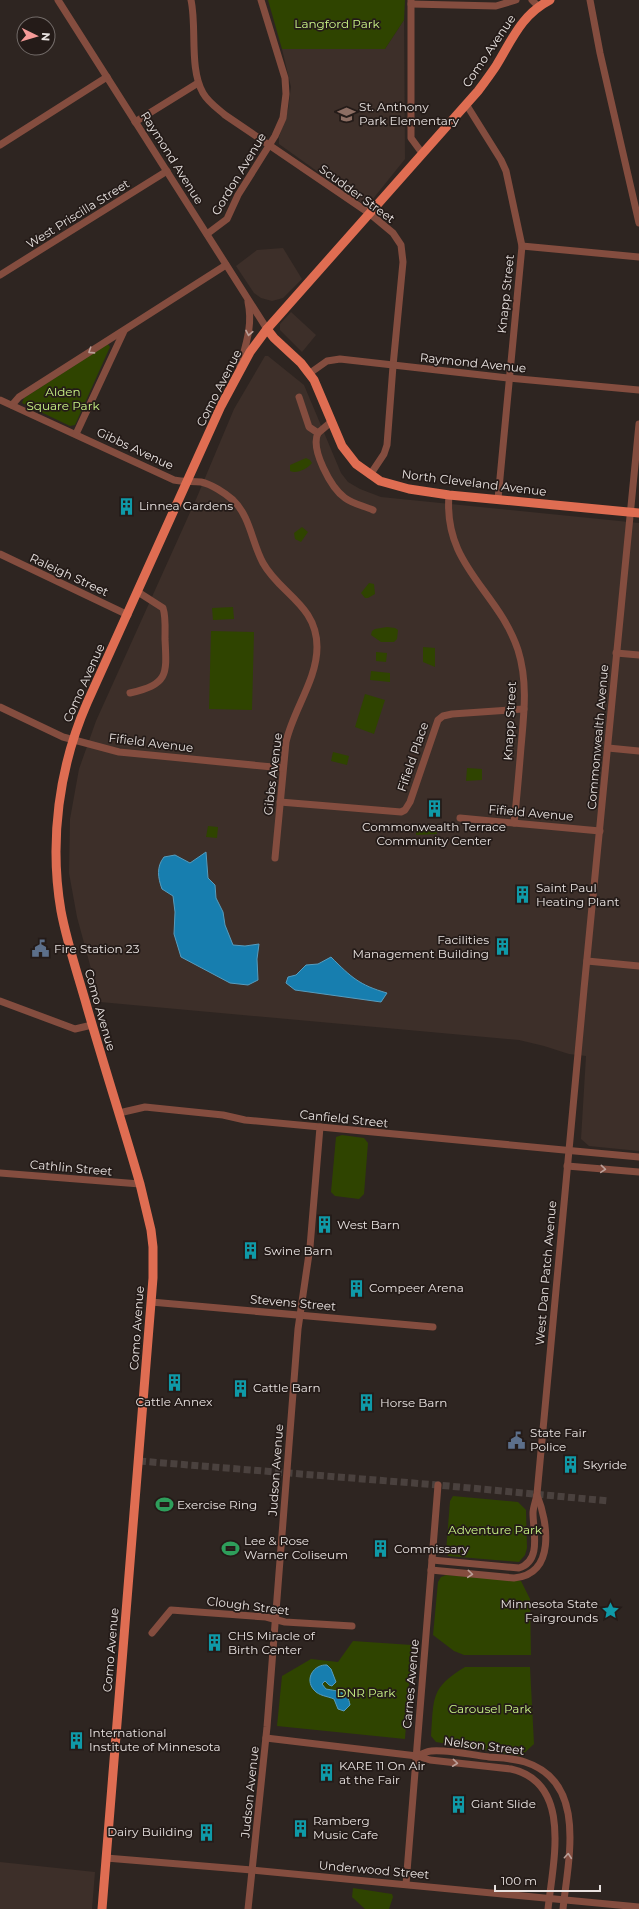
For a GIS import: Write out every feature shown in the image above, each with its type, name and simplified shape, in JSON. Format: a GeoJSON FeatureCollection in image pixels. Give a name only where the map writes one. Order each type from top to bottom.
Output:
{"type":"FeatureCollection","features":[{"type":"Feature","properties":{"kind":"main road","name":"Como Avenue"},"geometry":{"type":"LineString","coordinates":[[102,1909],[151,1302],[153,1247],[148,1216],[140,1184],[92,1025],[65,928],[58,884],[58,814],[64,776],[73,740],[87,703],[221,406],[250,352],[267,329],[466,104],[491,73],[514,33],[535,3],[550,0]]}},
{"type":"Feature","properties":{"kind":"main road","name":"North Cleveland Avenue"},"geometry":{"type":"LineString","coordinates":[[267,329],[274,338],[310,373],[342,446],[356,464],[370,475],[395,486],[449,495],[634,512]]}},
{"type":"Feature","properties":{"kind":"street","name":"Raymond Avenue"},"geometry":{"type":"LineString","coordinates":[[58,0],[267,329]]}},
{"type":"Feature","properties":{"kind":"street","name":"Scudder Street"},"geometry":{"type":"LineString","coordinates":[[190,0],[198,83],[203,93],[214,107],[369,213],[397,238],[403,251],[402,279],[387,445],[384,454],[370,475]]}},
{"type":"Feature","properties":{"kind":"street","name":"Gordon Avenue"},"geometry":{"type":"LineString","coordinates":[[207,234],[227,219],[242,187],[270,145],[283,118],[286,94],[285,78],[261,0]]}},
{"type":"Feature","properties":{"kind":"street"},"geometry":{"type":"LineString","coordinates":[[422,153],[411,138],[411,2],[496,6],[516,0]]}},
{"type":"Feature","properties":{"kind":"street"},"geometry":{"type":"LineString","coordinates":[[590,0],[600,53],[639,223]]}},
{"type":"Feature","properties":{"kind":"street"},"geometry":{"type":"LineString","coordinates":[[0,145],[107,77]]}},
{"type":"Feature","properties":{"kind":"street"},"geometry":{"type":"LineString","coordinates":[[135,122],[198,83]]}},
{"type":"Feature","properties":{"kind":"street","name":"Knapp Street"},"geometry":{"type":"LineString","coordinates":[[466,104],[501,160],[506,171],[522,246],[508,378],[498,499]]}},
{"type":"Feature","properties":{"kind":"street","name":"West Priscilla Street"},"geometry":{"type":"LineString","coordinates":[[0,275],[167,171]]}},
{"type":"Feature","properties":{"kind":"street"},"geometry":{"type":"LineString","coordinates":[[522,246],[639,257]]}},
{"type":"Feature","properties":{"kind":"street"},"geometry":{"type":"LineString","coordinates":[[12,405],[19,397],[226,265]]}},
{"type":"Feature","properties":{"kind":"street"},"geometry":{"type":"LineString","coordinates":[[239,370],[250,330],[250,313],[246,296]]}},
{"type":"Feature","properties":{"kind":"street"},"geometry":{"type":"LineString","coordinates":[[76,434],[124,330]]}},
{"type":"Feature","properties":{"kind":"street","name":"Raymond Avenue"},"geometry":{"type":"LineString","coordinates":[[310,373],[318,366],[335,359],[508,378],[639,390]]}},
{"type":"Feature","properties":{"kind":"street"},"geometry":{"type":"LineString","coordinates":[[299,396],[309,426],[318,433]]}},
{"type":"Feature","properties":{"kind":"street","name":"Gibbs Avenue"},"geometry":{"type":"LineString","coordinates":[[0,400],[174,480],[202,482],[227,496],[236,504],[245,518],[265,566],[277,582],[302,605],[314,628],[317,647],[315,664],[290,727],[286,742],[275,858]]}},
{"type":"Feature","properties":{"kind":"street"},"geometry":{"type":"LineString","coordinates":[[331,422],[318,433],[316,443],[318,455],[335,488],[350,502],[373,510]]}},
{"type":"Feature","properties":{"kind":"street","name":"Commonwealth Avenue"},"geometry":{"type":"LineString","coordinates":[[579,1053],[586,961],[600,831],[616,653],[634,512],[639,424]]}},
{"type":"Feature","properties":{"kind":"street","name":"Knapp Street"},"geometry":{"type":"LineString","coordinates":[[449,495],[451,528],[459,554],[467,568],[499,611],[516,644],[524,678],[524,709],[514,823]]}},
{"type":"Feature","properties":{"kind":"street","name":"Raleigh Street"},"geometry":{"type":"LineString","coordinates":[[0,554],[128,615]]}},
{"type":"Feature","properties":{"kind":"street"},"geometry":{"type":"LineString","coordinates":[[130,693],[153,687],[163,674],[166,664],[163,608],[138,592]]}},
{"type":"Feature","properties":{"kind":"street"},"geometry":{"type":"LineString","coordinates":[[616,653],[639,655]]}},
{"type":"Feature","properties":{"kind":"street","name":"Fifield Avenue"},"geometry":{"type":"LineString","coordinates":[[0,707],[63,737],[119,752],[283,768]]}},
{"type":"Feature","properties":{"kind":"street","name":"Fifield Place"},"geometry":{"type":"LineString","coordinates":[[280,802],[399,812],[405,810],[408,806],[438,720],[443,716],[452,714],[524,709]]}},
{"type":"Feature","properties":{"kind":"street"},"geometry":{"type":"LineString","coordinates":[[608,748],[639,751]]}},
{"type":"Feature","properties":{"kind":"street","name":"Fifield Avenue"},"geometry":{"type":"LineString","coordinates":[[460,818],[600,831]]}},
{"type":"Feature","properties":{"kind":"street"},"geometry":{"type":"LineString","coordinates":[[586,961],[639,966]]}},
{"type":"Feature","properties":{"kind":"street"},"geometry":{"type":"LineString","coordinates":[[0,1001],[75,1029],[92,1025]]}},
{"type":"Feature","properties":{"kind":"street","name":"West Dan Patch Avenue"},"geometry":{"type":"LineString","coordinates":[[432,1560],[514,1568],[523,1566],[530,1560],[534,1551],[533,1512],[537,1494],[567,1166],[579,1053]]}},
{"type":"Feature","properties":{"kind":"street","name":"Canfield Street"},"geometry":{"type":"LineString","coordinates":[[119,1113],[145,1107],[223,1115],[245,1120],[320,1128],[639,1157]]}},
{"type":"Feature","properties":{"kind":"street","name":"Judson Avenue"},"geometry":{"type":"LineString","coordinates":[[248,1909],[266,1738],[287,1492],[288,1454],[300,1315],[310,1247],[320,1128]]}},
{"type":"Feature","properties":{"kind":"street"},"geometry":{"type":"LineString","coordinates":[[567,1166],[639,1172]]}},
{"type":"Feature","properties":{"kind":"street","name":"Cathlin Street"},"geometry":{"type":"LineString","coordinates":[[0,1173],[140,1184]]}},
{"type":"Feature","properties":{"kind":"street","name":"Stevens Street"},"geometry":{"type":"LineString","coordinates":[[151,1302],[433,1327]]}},
{"type":"Feature","properties":{"kind":"street","name":"Carnes Avenue"},"geometry":{"type":"LineString","coordinates":[[406,1884],[438,1485]]}},
{"type":"Feature","properties":{"kind":"street","name":"West Dan Patch Avenue"},"geometry":{"type":"LineString","coordinates":[[431,1570],[514,1578],[526,1576],[538,1568],[543,1558],[545,1546],[544,1511],[537,1494]]}},
{"type":"Feature","properties":{"kind":"street","name":"Clough Street"},"geometry":{"type":"LineString","coordinates":[[152,1633],[171,1610],[266,1617],[276,1620],[352,1626]]}},
{"type":"Feature","properties":{"kind":"street","name":"Nelson Street"},"geometry":{"type":"LineString","coordinates":[[266,1738],[417,1756],[430,1760],[521,1771],[538,1782],[552,1807],[555,1829],[548,1909]]}},
{"type":"Feature","properties":{"kind":"street","name":"Nelson Street"},"geometry":{"type":"LineString","coordinates":[[417,1756],[431,1751],[524,1762],[534,1765],[549,1776],[561,1792],[566,1804],[570,1827],[563,1909]]}},
{"type":"Feature","properties":{"kind":"street","name":"Underwood Street"},"geometry":{"type":"LineString","coordinates":[[106,1858],[406,1884],[639,1907]]}},
{"type":"Feature","properties":{"kind":"shaded area","name":"St. Anthony Park Elementary"},"geometry":{"type":"Polygon","coordinates":[[[404,20],[405,159],[372,200],[367,204],[363,204],[279,144],[279,137],[288,110],[291,87],[282,49],[385,49],[404,20]]]}},
{"type":"Feature","properties":{"kind":"shaded area"},"geometry":{"type":"Polygon","coordinates":[[[283,248],[302,279],[283,298],[272,301],[261,298],[254,293],[236,266],[257,250],[283,248]]]}},
{"type":"Feature","properties":{"kind":"shaded area"},"geometry":{"type":"Polygon","coordinates":[[[291,312],[316,335],[302,352],[280,330],[280,324],[291,312]]]}},
{"type":"Feature","properties":{"kind":"shaded area"},"geometry":{"type":"Polygon","coordinates":[[[265,356],[268,356],[304,385],[341,473],[348,482],[360,489],[381,497],[639,523],[639,1151],[589,1146],[581,1139],[586,1056],[569,1054],[519,1040],[100,1002],[77,917],[69,873],[70,819],[79,769],[96,721],[197,497],[234,409],[265,356]]]}},
{"type":"Feature","properties":{"kind":"shaded area"},"geometry":{"type":"Polygon","coordinates":[[[0,1862],[95,1872],[92,1909],[0,1909],[0,1862]]]}},
{"type":"Feature","properties":{"kind":"green space","name":"Langford Park"},"geometry":{"type":"Polygon","coordinates":[[[268,0],[405,0],[404,20],[385,49],[282,49],[268,0]]]}},
{"type":"Feature","properties":{"kind":"green space","name":"Alden Square Park"},"geometry":{"type":"Polygon","coordinates":[[[108,344],[110,347],[75,425],[70,426],[22,403],[24,398],[108,344]]]}},
{"type":"Feature","properties":{"kind":"green space"},"geometry":{"type":"Polygon","coordinates":[[[306,458],[312,463],[302,470],[293,472],[290,471],[290,465],[306,458]]]}},
{"type":"Feature","properties":{"kind":"green space"},"geometry":{"type":"Polygon","coordinates":[[[302,527],[308,532],[301,542],[295,539],[294,533],[302,527]]]}},
{"type":"Feature","properties":{"kind":"green space"},"geometry":{"type":"Polygon","coordinates":[[[369,583],[374,584],[375,594],[365,598],[361,593],[369,583]]]}},
{"type":"Feature","properties":{"kind":"green space"},"geometry":{"type":"Polygon","coordinates":[[[233,607],[234,619],[213,620],[212,608],[233,607]]]}},
{"type":"Feature","properties":{"kind":"green space"},"geometry":{"type":"Polygon","coordinates":[[[387,627],[398,630],[397,639],[394,642],[381,642],[371,635],[372,631],[375,629],[387,627]]]}},
{"type":"Feature","properties":{"kind":"green space"},"geometry":{"type":"Polygon","coordinates":[[[211,631],[254,632],[252,710],[209,709],[211,631]]]}},
{"type":"Feature","properties":{"kind":"green space"},"geometry":{"type":"Polygon","coordinates":[[[423,647],[435,648],[435,667],[423,662],[423,647]]]}},
{"type":"Feature","properties":{"kind":"green space"},"geometry":{"type":"Polygon","coordinates":[[[376,652],[387,653],[386,662],[376,661],[376,652]]]}},
{"type":"Feature","properties":{"kind":"green space"},"geometry":{"type":"Polygon","coordinates":[[[371,671],[390,673],[390,682],[370,680],[371,671]]]}},
{"type":"Feature","properties":{"kind":"green space"},"geometry":{"type":"Polygon","coordinates":[[[365,694],[385,700],[374,734],[355,727],[365,694]]]}},
{"type":"Feature","properties":{"kind":"green space"},"geometry":{"type":"Polygon","coordinates":[[[333,752],[349,756],[347,765],[331,761],[333,752]]]}},
{"type":"Feature","properties":{"kind":"green space"},"geometry":{"type":"Polygon","coordinates":[[[467,768],[482,769],[482,780],[466,781],[467,768]]]}},
{"type":"Feature","properties":{"kind":"green space"},"geometry":{"type":"Polygon","coordinates":[[[423,825],[426,829],[435,827],[437,834],[416,835],[416,831],[423,825]]]}},
{"type":"Feature","properties":{"kind":"green space"},"geometry":{"type":"Polygon","coordinates":[[[208,826],[218,827],[217,838],[206,837],[208,826]]]}},
{"type":"Feature","properties":{"kind":"green space"},"geometry":{"type":"Polygon","coordinates":[[[342,1135],[364,1138],[368,1143],[364,1194],[359,1199],[335,1196],[331,1192],[336,1137],[342,1135]]]}},
{"type":"Feature","properties":{"kind":"green space","name":"Adventure Park"},"geometry":{"type":"Polygon","coordinates":[[[453,1496],[518,1502],[526,1510],[527,1548],[525,1555],[519,1562],[448,1556],[446,1552],[450,1501],[453,1496]]]}},
{"type":"Feature","properties":{"kind":"green space"},"geometry":{"type":"Polygon","coordinates":[[[446,1575],[521,1581],[530,1599],[531,1655],[464,1655],[454,1651],[433,1635],[438,1582],[441,1577],[446,1575]]]}},
{"type":"Feature","properties":{"kind":"green space","name":"DNR Park"},"geometry":{"type":"Polygon","coordinates":[[[353,1641],[412,1645],[405,1739],[277,1726],[282,1676],[311,1659],[338,1662],[353,1641]]]}},
{"type":"Feature","properties":{"kind":"green space","name":"Carousel Park"},"geometry":{"type":"Polygon","coordinates":[[[465,1667],[530,1667],[534,1744],[521,1756],[436,1742],[431,1736],[436,1695],[445,1681],[465,1667]]]}},
{"type":"Feature","properties":{"kind":"green space"},"geometry":{"type":"Polygon","coordinates":[[[353,1888],[392,1894],[393,1897],[389,1909],[365,1909],[352,1897],[353,1888]]]}},
{"type":"Feature","properties":{"kind":"water"},"geometry":{"type":"Polygon","coordinates":[[[206,852],[208,878],[215,885],[216,898],[223,912],[225,925],[233,945],[245,946],[259,944],[257,959],[258,980],[248,985],[230,983],[181,957],[174,934],[175,912],[173,896],[162,889],[159,869],[161,861],[164,857],[175,855],[190,863],[206,852]]]}},
{"type":"Feature","properties":{"kind":"water"},"geometry":{"type":"Polygon","coordinates":[[[331,957],[356,980],[369,987],[387,993],[381,1002],[295,990],[286,983],[288,977],[296,975],[306,965],[318,964],[331,957]]]}},
{"type":"Feature","properties":{"kind":"water"},"geometry":{"type":"Polygon","coordinates":[[[327,1665],[331,1669],[336,1682],[332,1686],[325,1681],[322,1684],[326,1689],[341,1692],[347,1697],[350,1705],[344,1711],[338,1709],[334,1699],[318,1694],[311,1686],[310,1677],[312,1673],[318,1667],[327,1665]]]}},
{"type":"Feature","properties":{"kind":"tunnel"},"geometry":{"type":"LineString","coordinates":[[139,1461],[438,1485],[609,1501]]}},
{"type":"Feature","properties":{"kind":"place","name":"St. Anthony Park Elementary"},"geometry":{"type":"Point","coordinates":[346,114]}},
{"type":"Feature","properties":{"kind":"place","name":"Linnea Gardens"},"geometry":{"type":"Point","coordinates":[126,506]}},
{"type":"Feature","properties":{"kind":"place","name":"Commonwealth Terrace Community Center"},"geometry":{"type":"Point","coordinates":[434,808]}},
{"type":"Feature","properties":{"kind":"place","name":"Saint Paul Heating Plant"},"geometry":{"type":"Point","coordinates":[523,895]}},
{"type":"Feature","properties":{"kind":"place","name":"Facilities Management Building"},"geometry":{"type":"Point","coordinates":[502,947]}},
{"type":"Feature","properties":{"kind":"place","name":"Fire Station 23"},"geometry":{"type":"Point","coordinates":[41,949]}},
{"type":"Feature","properties":{"kind":"place","name":"West Barn"},"geometry":{"type":"Point","coordinates":[324,1225]}},
{"type":"Feature","properties":{"kind":"place","name":"Swine Barn"},"geometry":{"type":"Point","coordinates":[251,1251]}},
{"type":"Feature","properties":{"kind":"place","name":"Compeer Arena"},"geometry":{"type":"Point","coordinates":[356,1288]}},
{"type":"Feature","properties":{"kind":"place","name":"Cattle Annex"},"geometry":{"type":"Point","coordinates":[174,1383]}},
{"type":"Feature","properties":{"kind":"place","name":"Cattle Barn"},"geometry":{"type":"Point","coordinates":[240,1388]}},
{"type":"Feature","properties":{"kind":"place","name":"Horse Barn"},"geometry":{"type":"Point","coordinates":[367,1403]}},
{"type":"Feature","properties":{"kind":"place","name":"State Fair Police"},"geometry":{"type":"Point","coordinates":[517,1440]}},
{"type":"Feature","properties":{"kind":"place","name":"Skyride"},"geometry":{"type":"Point","coordinates":[570,1465]}},
{"type":"Feature","properties":{"kind":"place","name":"Exercise Ring"},"geometry":{"type":"Point","coordinates":[164,1505]}},
{"type":"Feature","properties":{"kind":"place","name":"Lee & Rose Warner Coliseum"},"geometry":{"type":"Point","coordinates":[231,1548]}},
{"type":"Feature","properties":{"kind":"place","name":"Commissary"},"geometry":{"type":"Point","coordinates":[381,1549]}},
{"type":"Feature","properties":{"kind":"place","name":"Minnesota State Fairgrounds"},"geometry":{"type":"Point","coordinates":[611,1611]}},
{"type":"Feature","properties":{"kind":"place","name":"CHS Miracle of Birth Center"},"geometry":{"type":"Point","coordinates":[215,1643]}},
{"type":"Feature","properties":{"kind":"place","name":"International Institute of Minnesota"},"geometry":{"type":"Point","coordinates":[76,1740]}},
{"type":"Feature","properties":{"kind":"place","name":"KARE 11 On Air at the Fair"},"geometry":{"type":"Point","coordinates":[326,1773]}},
{"type":"Feature","properties":{"kind":"place","name":"Giant Slide"},"geometry":{"type":"Point","coordinates":[458,1804]}},
{"type":"Feature","properties":{"kind":"place","name":"Ramberg Music Cafe"},"geometry":{"type":"Point","coordinates":[300,1828]}},
{"type":"Feature","properties":{"kind":"place","name":"Dairy Building"},"geometry":{"type":"Point","coordinates":[206,1832]}}]}
